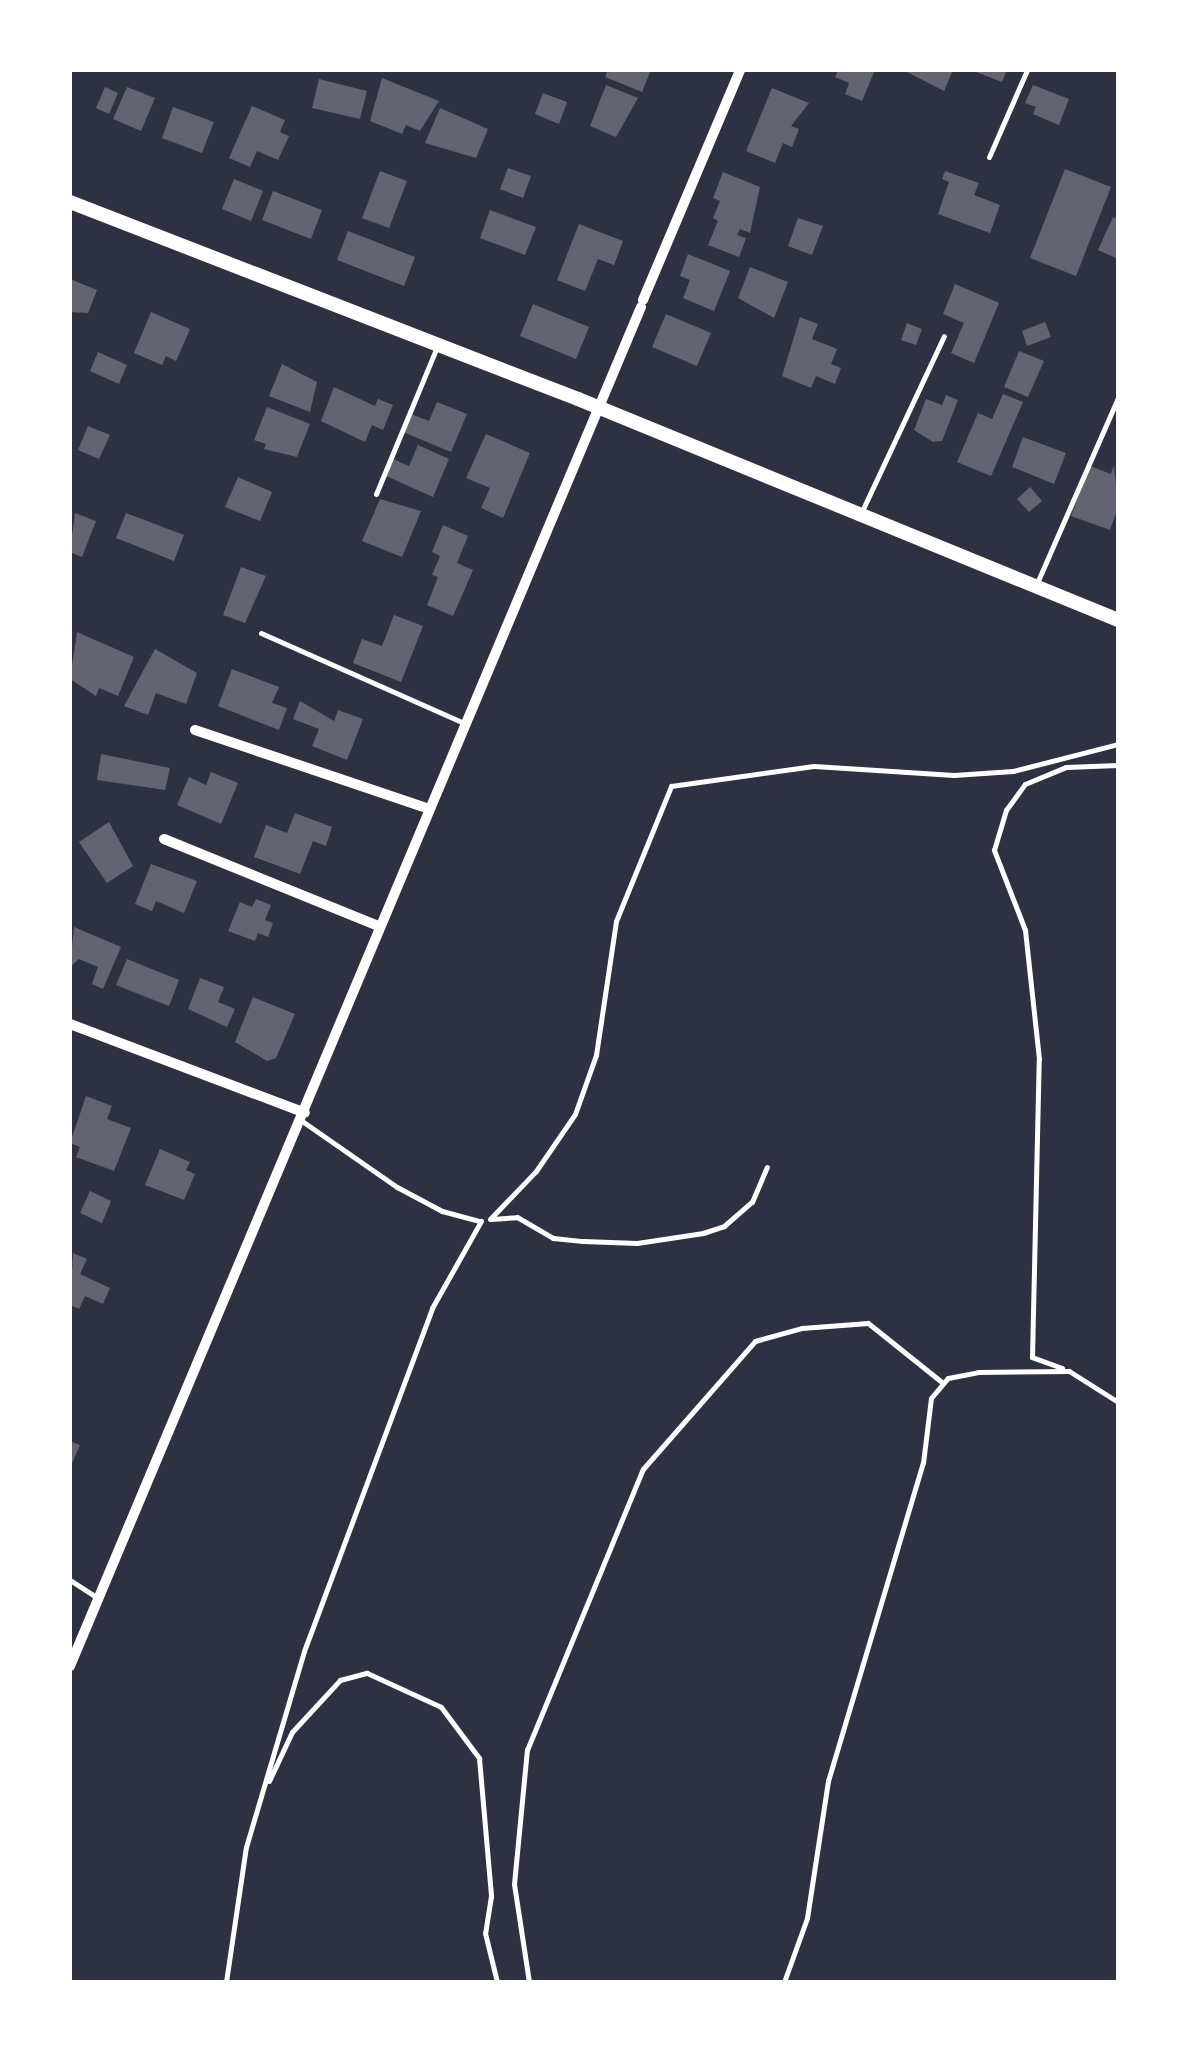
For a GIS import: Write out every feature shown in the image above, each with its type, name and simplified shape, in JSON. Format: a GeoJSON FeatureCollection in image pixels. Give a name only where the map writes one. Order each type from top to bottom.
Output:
{"type":"FeatureCollection","features":[{"type":"Feature","properties":{"kind":"street"},"geometry":{"type":"LineString","coordinates":[[70,1666],[304,1117],[427,808],[740,70]]}},
{"type":"Feature","properties":{"kind":"street"},"geometry":{"type":"LineString","coordinates":[[70,202],[598,407],[1118,620]]}},
{"type":"Feature","properties":{"kind":"street"},"geometry":{"type":"LineString","coordinates":[[195,730],[427,808]]}},
{"type":"Feature","properties":{"kind":"street"},"geometry":{"type":"LineString","coordinates":[[164,839],[378,926]]}},
{"type":"Feature","properties":{"kind":"street"},"geometry":{"type":"LineString","coordinates":[[70,1024],[304,1117]]}},
{"type":"Feature","properties":{"kind":"lane"},"geometry":{"type":"LineString","coordinates":[[989,157],[1026,70]]}},
{"type":"Feature","properties":{"kind":"lane"},"geometry":{"type":"LineString","coordinates":[[860,514],[944,336]]}},
{"type":"Feature","properties":{"kind":"lane"},"geometry":{"type":"LineString","coordinates":[[376,494],[438,345]]}},
{"type":"Feature","properties":{"kind":"lane"},"geometry":{"type":"LineString","coordinates":[[1036,586],[1118,398]]}},
{"type":"Feature","properties":{"kind":"lane"},"geometry":{"type":"LineString","coordinates":[[261,633],[464,722]]}},
{"type":"Feature","properties":{"kind":"lane"},"geometry":{"type":"LineString","coordinates":[[490,1219],[536,1171],[576,1114],[596,1054],[616,921],[671,786],[814,766],[954,775],[1013,770],[1118,744]]}},
{"type":"Feature","properties":{"kind":"lane"},"geometry":{"type":"LineString","coordinates":[[1118,765],[1066,767],[1026,784],[1006,810],[994,850],[1025,930],[1039,1059],[1032,1357],[1070,1370],[1118,1402]]}},
{"type":"Feature","properties":{"kind":"lane"},"geometry":{"type":"LineString","coordinates":[[304,1117],[397,1187],[442,1212],[482,1222],[517,1216],[552,1238],[638,1243],[704,1233],[724,1226],[752,1202],[767,1167]]}},
{"type":"Feature","properties":{"kind":"lane"},"geometry":{"type":"LineString","coordinates":[[226,1982],[246,1847],[304,1651],[353,1535],[411,1359],[482,1222]]}},
{"type":"Feature","properties":{"kind":"lane"},"geometry":{"type":"LineString","coordinates":[[529,1982],[514,1884],[527,1750],[643,1469],[729,1366],[755,1341],[868,1323],[943,1384]]}},
{"type":"Feature","properties":{"kind":"lane"},"geometry":{"type":"LineString","coordinates":[[784,1982],[808,1918],[828,1781],[923,1464],[923,1423],[943,1384],[978,1372],[1070,1370]]}},
{"type":"Feature","properties":{"kind":"lane"},"geometry":{"type":"LineString","coordinates":[[70,1580],[98,1599]]}},
{"type":"Feature","properties":{"kind":"lane"},"geometry":{"type":"LineString","coordinates":[[261,1797],[292,1732],[340,1680],[366,1673],[441,1706],[479,1758],[491,1896],[485,1933],[498,1982]]}},
{"type":"Feature","properties":{"kind":"building"},"geometry":{"type":"Polygon","coordinates":[[[608,70],[651,70],[642,92],[605,77],[608,70]]]}},
{"type":"Feature","properties":{"kind":"building"},"geometry":{"type":"Polygon","coordinates":[[[838,70],[875,70],[862,101],[845,94],[849,83],[835,77],[838,70]]]}},
{"type":"Feature","properties":{"kind":"building"},"geometry":{"type":"Polygon","coordinates":[[[903,70],[953,70],[944,91],[903,70]]]}},
{"type":"Feature","properties":{"kind":"building"},"geometry":{"type":"Polygon","coordinates":[[[971,70],[1007,70],[1002,82],[971,70]]]}},
{"type":"Feature","properties":{"kind":"building"},"geometry":{"type":"Polygon","coordinates":[[[382,78],[439,101],[420,131],[406,125],[402,134],[370,121],[382,78]]]}},
{"type":"Feature","properties":{"kind":"building"},"geometry":{"type":"Polygon","coordinates":[[[319,79],[367,91],[360,119],[312,108],[319,79]]]}},
{"type":"Feature","properties":{"kind":"building"},"geometry":{"type":"Polygon","coordinates":[[[606,85],[638,98],[616,137],[590,126],[606,85]]]}},
{"type":"Feature","properties":{"kind":"building"},"geometry":{"type":"Polygon","coordinates":[[[1033,85],[1069,99],[1059,125],[1033,114],[1036,107],[1025,103],[1033,85]]]}},
{"type":"Feature","properties":{"kind":"building"},"geometry":{"type":"Polygon","coordinates":[[[105,87],[118,93],[109,114],[96,108],[105,87]]]}},
{"type":"Feature","properties":{"kind":"building"},"geometry":{"type":"Polygon","coordinates":[[[127,87],[155,98],[141,131],[113,119],[127,87]]]}},
{"type":"Feature","properties":{"kind":"building"},"geometry":{"type":"Polygon","coordinates":[[[772,88],[809,103],[791,126],[799,129],[792,147],[783,143],[775,163],[746,151],[772,88]]]}},
{"type":"Feature","properties":{"kind":"building"},"geometry":{"type":"Polygon","coordinates":[[[543,93],[567,102],[559,124],[535,114],[543,93]]]}},
{"type":"Feature","properties":{"kind":"building"},"geometry":{"type":"Polygon","coordinates":[[[252,106],[285,120],[280,132],[289,136],[278,160],[257,151],[250,167],[229,158],[252,106]]]}},
{"type":"Feature","properties":{"kind":"building"},"geometry":{"type":"Polygon","coordinates":[[[173,107],[214,122],[202,153],[162,138],[173,107]]]}},
{"type":"Feature","properties":{"kind":"building"},"geometry":{"type":"Polygon","coordinates":[[[440,108],[488,129],[476,158],[425,143],[440,108]]]}},
{"type":"Feature","properties":{"kind":"building"},"geometry":{"type":"Polygon","coordinates":[[[508,168],[531,176],[523,198],[500,189],[508,168]]]}},
{"type":"Feature","properties":{"kind":"building"},"geometry":{"type":"Polygon","coordinates":[[[1065,169],[1111,187],[1076,276],[1030,258],[1065,169]]]}},
{"type":"Feature","properties":{"kind":"building"},"geometry":{"type":"Polygon","coordinates":[[[380,171],[407,181],[389,228],[362,218],[380,171]]]}},
{"type":"Feature","properties":{"kind":"building"},"geometry":{"type":"Polygon","coordinates":[[[945,171],[979,183],[974,195],[1000,205],[990,233],[938,214],[949,182],[942,179],[945,171]]]}},
{"type":"Feature","properties":{"kind":"building"},"geometry":{"type":"Polygon","coordinates":[[[723,172],[760,187],[750,233],[740,229],[737,235],[746,238],[739,257],[708,245],[718,221],[713,218],[720,201],[713,198],[723,172]]]}},
{"type":"Feature","properties":{"kind":"building"},"geometry":{"type":"Polygon","coordinates":[[[234,179],[263,191],[251,221],[222,209],[234,179]]]}},
{"type":"Feature","properties":{"kind":"building"},"geometry":{"type":"Polygon","coordinates":[[[273,191],[322,210],[311,239],[262,220],[273,191]]]}},
{"type":"Feature","properties":{"kind":"building"},"geometry":{"type":"Polygon","coordinates":[[[490,210],[536,227],[525,255],[480,238],[490,210]]]}},
{"type":"Feature","properties":{"kind":"building"},"geometry":{"type":"Polygon","coordinates":[[[1113,217],[1118,219],[1118,259],[1098,250],[1113,217]]]}},
{"type":"Feature","properties":{"kind":"building"},"geometry":{"type":"Polygon","coordinates":[[[798,218],[823,226],[812,255],[788,246],[798,218]]]}},
{"type":"Feature","properties":{"kind":"building"},"geometry":{"type":"Polygon","coordinates":[[[579,224],[623,241],[614,265],[598,259],[585,291],[557,280],[579,224]]]}},
{"type":"Feature","properties":{"kind":"building"},"geometry":{"type":"Polygon","coordinates":[[[348,231],[415,257],[404,286],[337,260],[348,231]]]}},
{"type":"Feature","properties":{"kind":"building"},"geometry":{"type":"Polygon","coordinates":[[[688,254],[730,271],[714,311],[683,298],[690,280],[680,276],[688,254]]]}},
{"type":"Feature","properties":{"kind":"building"},"geometry":{"type":"Polygon","coordinates":[[[750,267],[788,282],[774,318],[738,298],[750,267]]]}},
{"type":"Feature","properties":{"kind":"building"},"geometry":{"type":"Polygon","coordinates":[[[70,279],[97,290],[88,313],[70,312],[70,279]]]}},
{"type":"Feature","properties":{"kind":"building"},"geometry":{"type":"Polygon","coordinates":[[[955,284],[999,303],[974,363],[951,353],[964,323],[943,314],[955,284]]]}},
{"type":"Feature","properties":{"kind":"building"},"geometry":{"type":"Polygon","coordinates":[[[533,304],[589,327],[576,359],[520,336],[533,304]]]}},
{"type":"Feature","properties":{"kind":"building"},"geometry":{"type":"Polygon","coordinates":[[[151,312],[190,329],[176,361],[166,356],[162,365],[134,353],[151,312]]]}},
{"type":"Feature","properties":{"kind":"building"},"geometry":{"type":"Polygon","coordinates":[[[666,314],[711,333],[697,366],[652,347],[666,314]]]}},
{"type":"Feature","properties":{"kind":"building"},"geometry":{"type":"Polygon","coordinates":[[[800,317],[818,324],[812,339],[837,349],[831,364],[841,368],[835,384],[816,376],[811,388],[782,376],[800,317]]]}},
{"type":"Feature","properties":{"kind":"building"},"geometry":{"type":"Polygon","coordinates":[[[1045,322],[1051,337],[1027,346],[1022,331],[1045,322]]]}},
{"type":"Feature","properties":{"kind":"building"},"geometry":{"type":"Polygon","coordinates":[[[907,323],[922,329],[916,345],[901,340],[907,323]]]}},
{"type":"Feature","properties":{"kind":"building"},"geometry":{"type":"Polygon","coordinates":[[[1019,351],[1044,361],[1028,397],[1004,387],[1019,351]]]}},
{"type":"Feature","properties":{"kind":"building"},"geometry":{"type":"Polygon","coordinates":[[[98,352],[127,365],[119,384],[90,371],[98,352]]]}},
{"type":"Feature","properties":{"kind":"building"},"geometry":{"type":"Polygon","coordinates":[[[282,364],[317,382],[310,412],[269,396],[282,364]]]}},
{"type":"Feature","properties":{"kind":"building"},"geometry":{"type":"Polygon","coordinates":[[[334,387],[375,406],[378,399],[393,405],[383,430],[372,425],[365,442],[321,421],[334,387]]]}},
{"type":"Feature","properties":{"kind":"building"},"geometry":{"type":"Polygon","coordinates":[[[1003,394],[1023,402],[991,476],[957,462],[978,413],[992,419],[1003,394]]]}},
{"type":"Feature","properties":{"kind":"building"},"geometry":{"type":"Polygon","coordinates":[[[946,395],[958,400],[942,441],[933,442],[914,430],[926,399],[942,405],[946,395]]]}},
{"type":"Feature","properties":{"kind":"building"},"geometry":{"type":"Polygon","coordinates":[[[437,402],[467,414],[451,452],[403,432],[411,414],[429,421],[437,402]]]}},
{"type":"Feature","properties":{"kind":"building"},"geometry":{"type":"Polygon","coordinates":[[[267,407],[310,424],[297,457],[264,449],[266,444],[254,440],[267,407]]]}},
{"type":"Feature","properties":{"kind":"building"},"geometry":{"type":"Polygon","coordinates":[[[88,426],[110,435],[99,459],[78,450],[88,426]]]}},
{"type":"Feature","properties":{"kind":"building"},"geometry":{"type":"Polygon","coordinates":[[[486,434],[530,453],[503,518],[481,508],[490,488],[466,478],[486,434]]]}},
{"type":"Feature","properties":{"kind":"building"},"geometry":{"type":"Polygon","coordinates":[[[1023,437],[1066,453],[1054,484],[1012,467],[1023,437]]]}},
{"type":"Feature","properties":{"kind":"building"},"geometry":{"type":"Polygon","coordinates":[[[418,445],[449,459],[433,497],[386,476],[393,459],[409,466],[418,445]]]}},
{"type":"Feature","properties":{"kind":"building"},"geometry":{"type":"Polygon","coordinates":[[[1114,465],[1118,508],[1110,530],[1071,516],[1090,466],[1111,474],[1114,465]]]}},
{"type":"Feature","properties":{"kind":"building"},"geometry":{"type":"Polygon","coordinates":[[[238,477],[272,492],[260,521],[225,507],[238,477]]]}},
{"type":"Feature","properties":{"kind":"building"},"geometry":{"type":"Polygon","coordinates":[[[1030,487],[1042,501],[1029,512],[1017,499],[1030,487]]]}},
{"type":"Feature","properties":{"kind":"building"},"geometry":{"type":"Polygon","coordinates":[[[380,499],[421,511],[402,557],[362,541],[380,499]]]}},
{"type":"Feature","properties":{"kind":"building"},"geometry":{"type":"Polygon","coordinates":[[[75,513],[96,521],[82,557],[70,552],[75,513]]]}},
{"type":"Feature","properties":{"kind":"building"},"geometry":{"type":"Polygon","coordinates":[[[126,513],[184,535],[174,561],[116,538],[126,513]]]}},
{"type":"Feature","properties":{"kind":"building"},"geometry":{"type":"Polygon","coordinates":[[[443,525],[468,536],[457,563],[473,570],[453,616],[427,605],[438,577],[432,575],[440,556],[432,552],[443,525]]]}},
{"type":"Feature","properties":{"kind":"building"},"geometry":{"type":"Polygon","coordinates":[[[241,567],[266,576],[245,623],[223,615],[241,567]]]}},
{"type":"Feature","properties":{"kind":"building"},"geometry":{"type":"Polygon","coordinates":[[[394,615],[423,626],[401,682],[353,663],[362,639],[382,646],[394,615]]]}},
{"type":"Feature","properties":{"kind":"building"},"geometry":{"type":"Polygon","coordinates":[[[77,632],[134,657],[118,696],[99,688],[96,696],[70,679],[77,632]]]}},
{"type":"Feature","properties":{"kind":"building"},"geometry":{"type":"Polygon","coordinates":[[[155,649],[197,673],[186,704],[156,693],[148,715],[124,706],[155,649]]]}},
{"type":"Feature","properties":{"kind":"building"},"geometry":{"type":"Polygon","coordinates":[[[232,669],[279,687],[272,703],[287,708],[279,730],[218,706],[232,669]]]}},
{"type":"Feature","properties":{"kind":"building"},"geometry":{"type":"Polygon","coordinates":[[[300,701],[334,721],[338,710],[363,719],[347,760],[312,746],[319,729],[293,719],[300,701]]]}},
{"type":"Feature","properties":{"kind":"building"},"geometry":{"type":"Polygon","coordinates":[[[101,754],[170,768],[165,790],[97,780],[101,754]]]}},
{"type":"Feature","properties":{"kind":"building"},"geometry":{"type":"Polygon","coordinates":[[[211,772],[238,783],[221,824],[177,805],[189,777],[206,785],[211,772]]]}},
{"type":"Feature","properties":{"kind":"building"},"geometry":{"type":"Polygon","coordinates":[[[295,813],[332,827],[326,846],[313,841],[300,874],[254,857],[266,825],[287,833],[295,813]]]}},
{"type":"Feature","properties":{"kind":"building"},"geometry":{"type":"Polygon","coordinates":[[[109,822],[133,866],[107,883],[79,842],[109,822]]]}},
{"type":"Feature","properties":{"kind":"building"},"geometry":{"type":"Polygon","coordinates":[[[151,864],[197,881],[184,913],[156,901],[152,911],[135,904],[151,864]]]}},
{"type":"Feature","properties":{"kind":"building"},"geometry":{"type":"Polygon","coordinates":[[[256,899],[271,905],[265,920],[273,923],[268,937],[258,933],[255,941],[228,931],[240,902],[252,907],[256,899]]]}},
{"type":"Feature","properties":{"kind":"building"},"geometry":{"type":"Polygon","coordinates":[[[74,927],[121,947],[103,989],[92,984],[98,967],[79,959],[70,967],[74,927]]]}},
{"type":"Feature","properties":{"kind":"building"},"geometry":{"type":"Polygon","coordinates":[[[127,959],[179,980],[169,1006],[116,985],[127,959]]]}},
{"type":"Feature","properties":{"kind":"building"},"geometry":{"type":"Polygon","coordinates":[[[200,978],[224,987],[218,1002],[235,1009],[227,1027],[188,1009],[200,978]]]}},
{"type":"Feature","properties":{"kind":"building"},"geometry":{"type":"Polygon","coordinates":[[[253,997],[295,1014],[276,1058],[267,1061],[235,1042],[253,997]]]}},
{"type":"Feature","properties":{"kind":"building"},"geometry":{"type":"Polygon","coordinates":[[[86,1096],[112,1106],[107,1119],[131,1128],[114,1171],[76,1157],[80,1147],[70,1143],[86,1096]]]}},
{"type":"Feature","properties":{"kind":"building"},"geometry":{"type":"Polygon","coordinates":[[[160,1149],[190,1162],[186,1170],[195,1174],[184,1200],[145,1185],[160,1149]]]}},
{"type":"Feature","properties":{"kind":"building"},"geometry":{"type":"Polygon","coordinates":[[[90,1191],[111,1201],[102,1223],[80,1213],[90,1191]]]}},
{"type":"Feature","properties":{"kind":"building"},"geometry":{"type":"Polygon","coordinates":[[[73,1253],[87,1259],[80,1274],[110,1288],[103,1304],[85,1296],[79,1309],[70,1305],[73,1253]]]}},
{"type":"Feature","properties":{"kind":"building"},"geometry":{"type":"Polygon","coordinates":[[[70,1441],[80,1445],[70,1468],[70,1441]]]}}]}
